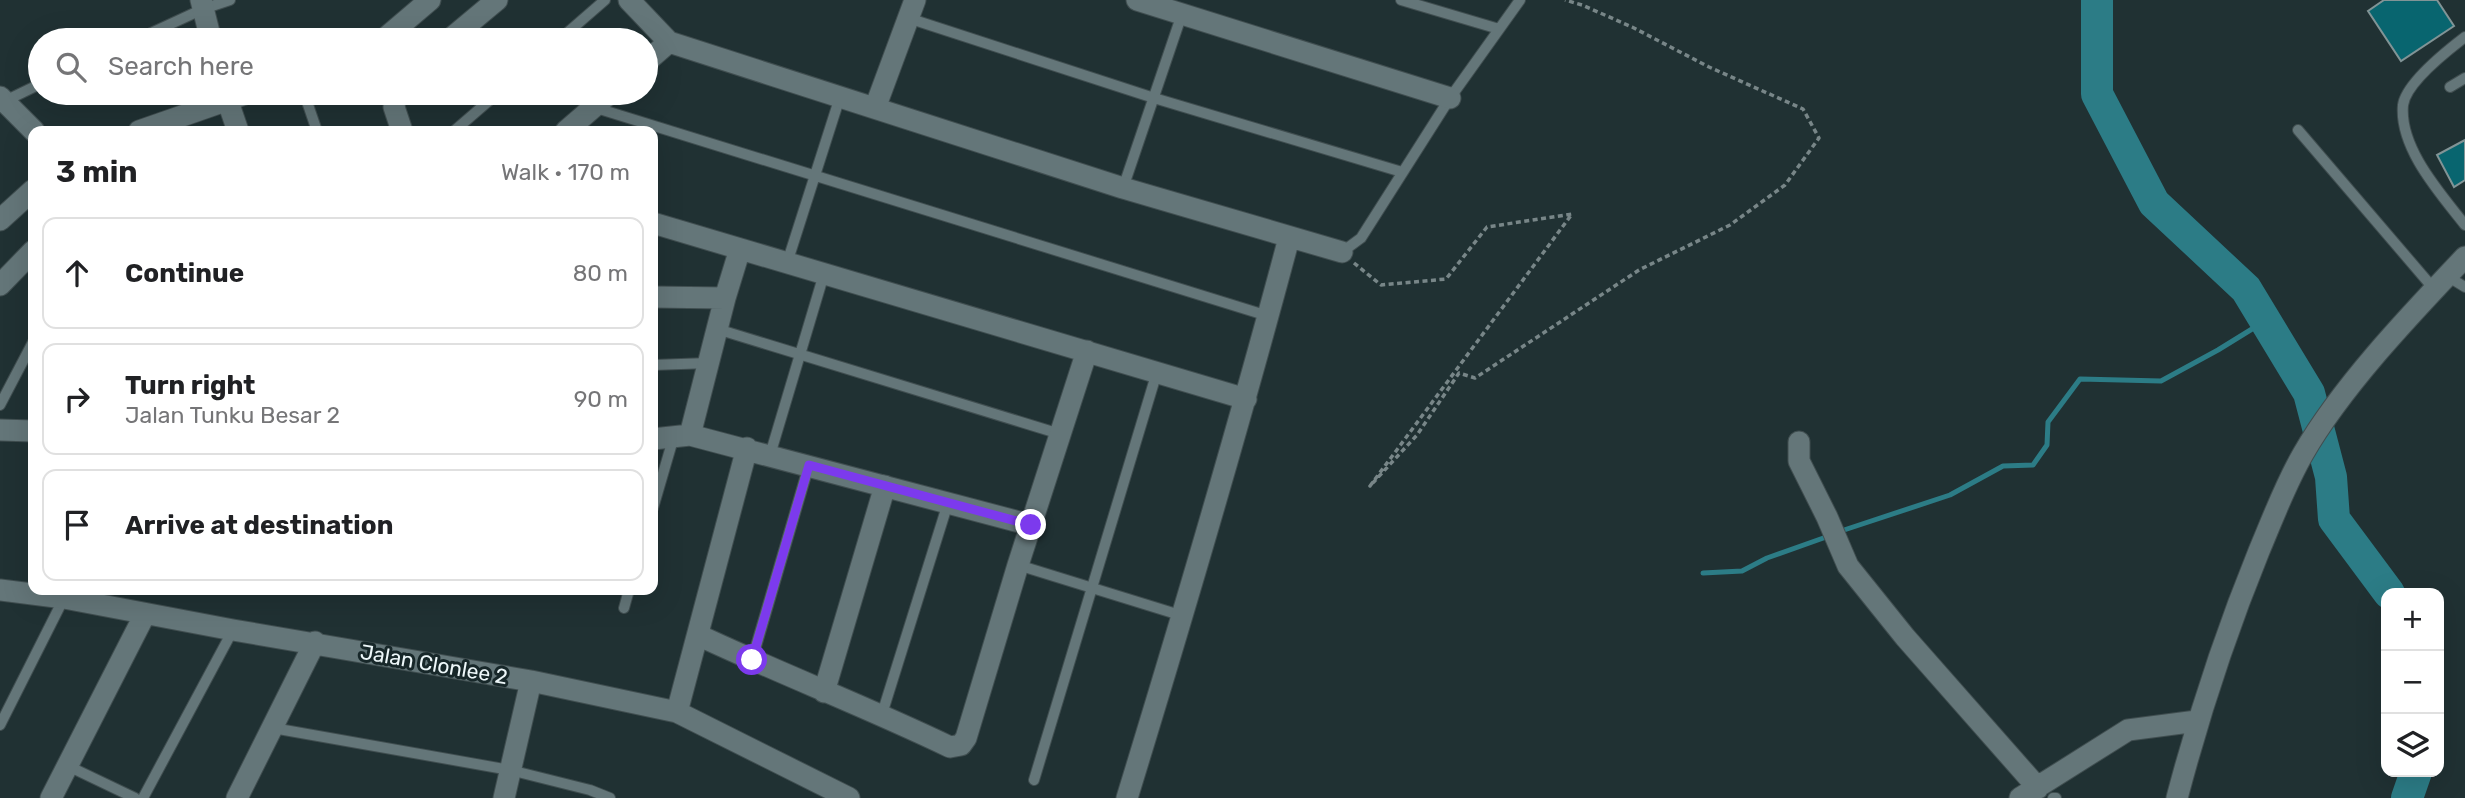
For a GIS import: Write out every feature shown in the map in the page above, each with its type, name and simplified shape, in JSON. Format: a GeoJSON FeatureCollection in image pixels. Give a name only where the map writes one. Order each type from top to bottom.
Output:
{"type":"FeatureCollection","features":[{"type":"Feature","properties":{"kind":"street"},"geometry":{"type":"LineString","coordinates":[[397,28],[430,0]]}},
{"type":"Feature","properties":{"kind":"street"},"geometry":{"type":"LineString","coordinates":[[463,28],[497,0]]}},
{"type":"Feature","properties":{"kind":"street"},"geometry":{"type":"LineString","coordinates":[[629,0],[656,28]]}},
{"type":"Feature","properties":{"kind":"street"},"geometry":{"type":"LineString","coordinates":[[1138,0],[1170,7],[1450,98]]}},
{"type":"Feature","properties":{"kind":"street"},"geometry":{"type":"LineString","coordinates":[[202,5],[208,28]]}},
{"type":"Feature","properties":{"kind":"street"},"geometry":{"type":"LineString","coordinates":[[875,108],[911,9]]}},
{"type":"Feature","properties":{"kind":"street"},"geometry":{"type":"LineString","coordinates":[[658,30],[669,42],[1123,188],[1342,253]]}},
{"type":"Feature","properties":{"kind":"street"},"geometry":{"type":"LineString","coordinates":[[658,52],[669,42]]}},
{"type":"Feature","properties":{"kind":"street"},"geometry":{"type":"LineString","coordinates":[[2,99],[29,126]]}},
{"type":"Feature","properties":{"kind":"street"},"geometry":{"type":"LineString","coordinates":[[152,126],[206,105]]}},
{"type":"Feature","properties":{"kind":"street"},"geometry":{"type":"LineString","coordinates":[[229,105],[237,126]]}},
{"type":"Feature","properties":{"kind":"street"},"geometry":{"type":"LineString","coordinates":[[394,105],[400,126]]}},
{"type":"Feature","properties":{"kind":"street"},"geometry":{"type":"LineString","coordinates":[[572,126],[595,105]]}},
{"type":"Feature","properties":{"kind":"street"},"geometry":{"type":"LineString","coordinates":[[0,220],[28,195]]}},
{"type":"Feature","properties":{"kind":"street"},"geometry":{"type":"LineString","coordinates":[[658,224],[1246,399]]}},
{"type":"Feature","properties":{"kind":"street"},"geometry":{"type":"LineString","coordinates":[[1127,798],[1246,399],[1289,238]]}},
{"type":"Feature","properties":{"kind":"street"},"geometry":{"type":"LineString","coordinates":[[740,249],[709,363],[672,437],[747,448],[1031,525]]}},
{"type":"Feature","properties":{"kind":"street"},"geometry":{"type":"LineString","coordinates":[[0,285],[28,256]]}},
{"type":"Feature","properties":{"kind":"street"},"geometry":{"type":"LineString","coordinates":[[2177,798],[2197,721],[2239,600],[2286,486],[2304,452],[2334,409],[2449,284],[2465,257]]}},
{"type":"Feature","properties":{"kind":"street"},"geometry":{"type":"LineString","coordinates":[[658,297],[725,298]]}},
{"type":"Feature","properties":{"kind":"street"},"geometry":{"type":"LineString","coordinates":[[698,635],[824,692],[882,714],[950,747],[961,745],[966,738],[1087,351]]}},
{"type":"Feature","properties":{"kind":"street"},"geometry":{"type":"LineString","coordinates":[[0,430],[28,431]]}},
{"type":"Feature","properties":{"kind":"street"},"geometry":{"type":"LineString","coordinates":[[1799,442],[1799,461],[1848,566],[1905,638],[2042,795],[2128,730],[2197,721]]}},
{"type":"Feature","properties":{"kind":"street"},"geometry":{"type":"LineString","coordinates":[[677,712],[747,448]]}},
{"type":"Feature","properties":{"kind":"street"},"geometry":{"type":"LineString","coordinates":[[824,692],[885,486]]}},
{"type":"Feature","properties":{"kind":"street","name":"Jalan Clonlee 2"},"geometry":{"type":"LineString","coordinates":[[0,590],[28,594]]}},
{"type":"Feature","properties":{"kind":"street","name":"Jalan Clonlee 2"},"geometry":{"type":"LineString","coordinates":[[40,595],[531,681],[677,712],[849,798]]}},
{"type":"Feature","properties":{"kind":"street"},"geometry":{"type":"LineString","coordinates":[[51,798],[145,614]]}},
{"type":"Feature","properties":{"kind":"street"},"geometry":{"type":"LineString","coordinates":[[237,798],[315,642]]}},
{"type":"Feature","properties":{"kind":"street"},"geometry":{"type":"LineString","coordinates":[[504,798],[531,681]]}},
{"type":"Feature","properties":{"kind":"lane"},"geometry":{"type":"LineString","coordinates":[[159,28],[202,5],[230,0]]}},
{"type":"Feature","properties":{"kind":"lane"},"geometry":{"type":"LineString","coordinates":[[573,28],[605,0]]}},
{"type":"Feature","properties":{"kind":"lane"},"geometry":{"type":"LineString","coordinates":[[1401,0],[1499,29]]}},
{"type":"Feature","properties":{"kind":"lane"},"geometry":{"type":"LineString","coordinates":[[1342,253],[1361,238],[1450,98],[1520,0]]}},
{"type":"Feature","properties":{"kind":"lane"},"geometry":{"type":"LineString","coordinates":[[1123,188],[1153,98],[1170,7]]}},
{"type":"Feature","properties":{"kind":"lane"},"geometry":{"type":"LineString","coordinates":[[911,9],[1153,98],[1402,172]]}},
{"type":"Feature","properties":{"kind":"lane"},"geometry":{"type":"LineString","coordinates":[[2465,37],[2439,57],[2419,78],[2403,103],[2405,134],[2427,175],[2465,225]]}},
{"type":"Feature","properties":{"kind":"lane"},"geometry":{"type":"LineString","coordinates":[[2450,87],[2465,78]]}},
{"type":"Feature","properties":{"kind":"lane"},"geometry":{"type":"LineString","coordinates":[[2,99],[28,89]]}},
{"type":"Feature","properties":{"kind":"lane"},"geometry":{"type":"LineString","coordinates":[[787,262],[840,97]]}},
{"type":"Feature","properties":{"kind":"lane"},"geometry":{"type":"LineString","coordinates":[[308,105],[315,126]]}},
{"type":"Feature","properties":{"kind":"lane"},"geometry":{"type":"LineString","coordinates":[[459,126],[484,105]]}},
{"type":"Feature","properties":{"kind":"lane"},"geometry":{"type":"LineString","coordinates":[[593,107],[655,126]]}},
{"type":"Feature","properties":{"kind":"lane"},"geometry":{"type":"LineString","coordinates":[[658,127],[1268,316]]}},
{"type":"Feature","properties":{"kind":"lane"},"geometry":{"type":"LineString","coordinates":[[2298,130],[2449,284]]}},
{"type":"Feature","properties":{"kind":"lane"},"geometry":{"type":"LineString","coordinates":[[770,455],[824,274]]}},
{"type":"Feature","properties":{"kind":"lane"},"geometry":{"type":"LineString","coordinates":[[717,329],[1060,434]]}},
{"type":"Feature","properties":{"kind":"lane"},"geometry":{"type":"LineString","coordinates":[[0,405],[28,352]]}},
{"type":"Feature","properties":{"kind":"lane"},"geometry":{"type":"LineString","coordinates":[[658,365],[709,363]]}},
{"type":"Feature","properties":{"kind":"lane"},"geometry":{"type":"LineString","coordinates":[[1034,780],[1157,372]]}},
{"type":"Feature","properties":{"kind":"lane"},"geometry":{"type":"LineString","coordinates":[[658,489],[672,437]]}},
{"type":"Feature","properties":{"kind":"lane"},"geometry":{"type":"LineString","coordinates":[[752,660],[809,465]]}},
{"type":"Feature","properties":{"kind":"lane"},"geometry":{"type":"LineString","coordinates":[[882,714],[948,503]]}},
{"type":"Feature","properties":{"kind":"lane"},"geometry":{"type":"LineString","coordinates":[[1018,565],[1183,616]]}},
{"type":"Feature","properties":{"kind":"lane"},"geometry":{"type":"LineString","coordinates":[[624,608],[628,595]]}},
{"type":"Feature","properties":{"kind":"lane"},"geometry":{"type":"LineString","coordinates":[[0,725],[64,598]]}},
{"type":"Feature","properties":{"kind":"lane"},"geometry":{"type":"LineString","coordinates":[[143,798],[233,630]]}},
{"type":"Feature","properties":{"kind":"lane"},"geometry":{"type":"LineString","coordinates":[[273,728],[510,770],[590,790],[610,798]]}},
{"type":"Feature","properties":{"kind":"lane"},"geometry":{"type":"LineString","coordinates":[[66,765],[135,798]]}},
{"type":"Feature","properties":{"kind":"path"},"geometry":{"type":"LineString","coordinates":[[1342,253],[1381,285],[1446,279],[1487,227],[1572,214],[1370,486],[1417,435],[1459,373],[1475,378],[1639,270],[1730,225],[1785,186],[1819,138],[1802,108],[1632,27],[1564,0]]}},
{"type":"Feature","properties":{"kind":"building"},"geometry":{"type":"Polygon","coordinates":[[[2384,0],[2437,0],[2454,26],[2401,61],[2368,11],[2384,0]]]}},
{"type":"Feature","properties":{"kind":"building"},"geometry":{"type":"Polygon","coordinates":[[[2465,140],[2465,180],[2454,187],[2437,155],[2465,140]]]}},
{"type":"Feature","properties":{"kind":"waterway"},"geometry":{"type":"LineString","coordinates":[[2097,0],[2097,94],[2154,203],[2246,289],[2309,393],[2331,477],[2334,519],[2385,588]]}},
{"type":"Feature","properties":{"kind":"waterway"},"geometry":{"type":"LineString","coordinates":[[1838,532],[1950,495],[2003,466],[2033,465],[2047,445],[2048,422],[2080,379],[2161,381],[2265,321]]}},
{"type":"Feature","properties":{"kind":"waterway"},"geometry":{"type":"LineString","coordinates":[[1703,573],[1742,571],[1767,558],[1829,536]]}},
{"type":"Feature","properties":{"kind":"waterway"},"geometry":{"type":"LineString","coordinates":[[2407,798],[2414,777]]}},
{"type":"Feature","properties":{"kind":"route"},"geometry":{"type":"LineString","coordinates":[[752,660],[809,465],[1031,525]]}}]}
